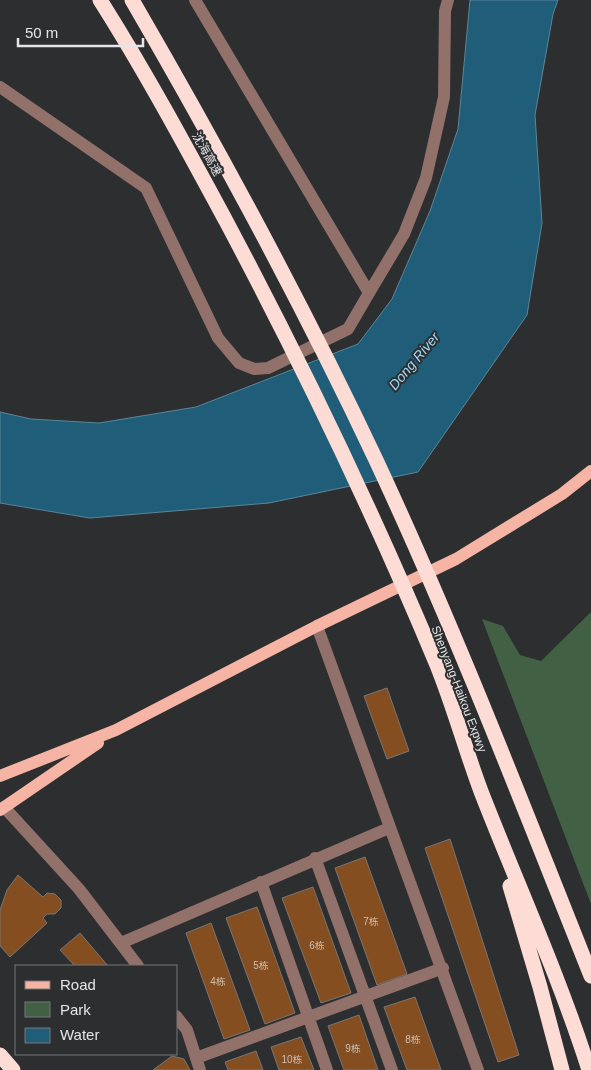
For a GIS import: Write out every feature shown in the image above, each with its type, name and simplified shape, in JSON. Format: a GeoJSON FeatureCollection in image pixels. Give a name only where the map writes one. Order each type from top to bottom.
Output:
{"type":"FeatureCollection","features":[{"type":"Feature","properties":{"kind":"highway","name":"沈海高速"},"geometry":{"type":"LineString","coordinates":[[100,0],[198,169],[282,326]]}},
{"type":"Feature","properties":{"kind":"highway","name":"沈海高速"},"geometry":{"type":"LineString","coordinates":[[132,0],[201,118],[306,316]]}},
{"type":"Feature","properties":{"kind":"highway","name":"Shenyang-Haikou Expwy"},"geometry":{"type":"LineString","coordinates":[[306,316],[376,461],[463,656],[591,976]]}},
{"type":"Feature","properties":{"kind":"highway","name":"Shenyang-Haikou Expwy"},"geometry":{"type":"LineString","coordinates":[[282,326],[369,510],[438,669],[481,792],[548,959],[589,1070]]}},
{"type":"Feature","properties":{"kind":"highway"},"geometry":{"type":"LineString","coordinates":[[481,792],[540,987],[562,1070]]}},
{"type":"Feature","properties":{"kind":"highway"},"geometry":{"type":"LineString","coordinates":[[0,1055],[13,1070]]}},
{"type":"Feature","properties":{"kind":"main road"},"geometry":{"type":"LineString","coordinates":[[0,776],[116,730],[317,626],[456,559],[562,494],[591,472]]}},
{"type":"Feature","properties":{"kind":"main road"},"geometry":{"type":"LineString","coordinates":[[2,809],[116,730]]}},
{"type":"Feature","properties":{"kind":"street"},"geometry":{"type":"LineString","coordinates":[[195,0],[368,293]]}},
{"type":"Feature","properties":{"kind":"street"},"geometry":{"type":"LineString","coordinates":[[0,87],[146,188],[218,338],[239,363],[254,369],[268,368],[348,329],[404,234],[426,178],[444,97],[445,12],[448,0]]}},
{"type":"Feature","properties":{"kind":"street"},"geometry":{"type":"LineString","coordinates":[[317,626],[389,828],[443,968],[478,1070]]}},
{"type":"Feature","properties":{"kind":"street"},"geometry":{"type":"LineString","coordinates":[[2,809],[79,889],[137,965]]}},
{"type":"Feature","properties":{"kind":"street"},"geometry":{"type":"LineString","coordinates":[[121,943],[315,858],[389,828]]}},
{"type":"Feature","properties":{"kind":"street"},"geometry":{"type":"LineString","coordinates":[[315,858],[392,1070]]}},
{"type":"Feature","properties":{"kind":"street"},"geometry":{"type":"LineString","coordinates":[[261,882],[327,1070]]}},
{"type":"Feature","properties":{"kind":"street"},"geometry":{"type":"LineString","coordinates":[[178,1019],[187,1030],[198,1064],[308,1018],[443,968]]}},
{"type":"Feature","properties":{"kind":"green space"},"geometry":{"type":"Polygon","coordinates":[[[591,612],[591,904],[482,619],[503,626],[520,655],[541,661],[591,612]]]}},
{"type":"Feature","properties":{"kind":"water","name":"Dong River"},"geometry":{"type":"Polygon","coordinates":[[[470,0],[558,0],[553,14],[535,115],[542,223],[527,315],[418,472],[269,503],[90,518],[0,503],[0,412],[31,419],[99,423],[196,407],[358,344],[392,299],[430,211],[458,129],[470,0]]]}},
{"type":"Feature","properties":{"kind":"building"},"geometry":{"type":"Polygon","coordinates":[[[387,688],[409,751],[387,759],[364,696],[387,688]]]}},
{"type":"Feature","properties":{"kind":"building"},"geometry":{"type":"Polygon","coordinates":[[[450,839],[519,1055],[498,1062],[425,848],[450,839]]]}},
{"type":"Feature","properties":{"kind":"building"},"geometry":{"type":"Polygon","coordinates":[[[365,857],[407,974],[377,985],[335,868],[365,857]]]}},
{"type":"Feature","properties":{"kind":"building"},"geometry":{"type":"Polygon","coordinates":[[[18,875],[43,897],[47,893],[55,894],[61,900],[61,908],[55,914],[47,914],[43,918],[47,923],[10,957],[0,946],[0,910],[7,890],[18,875]]]}},
{"type":"Feature","properties":{"kind":"building"},"geometry":{"type":"Polygon","coordinates":[[[313,887],[351,993],[321,1003],[282,898],[313,887]]]}},
{"type":"Feature","properties":{"kind":"building"},"geometry":{"type":"Polygon","coordinates":[[[257,907],[295,1013],[265,1024],[226,918],[257,907]]]}},
{"type":"Feature","properties":{"kind":"building"},"geometry":{"type":"Polygon","coordinates":[[[211,923],[250,1030],[224,1039],[186,933],[211,923]]]}},
{"type":"Feature","properties":{"kind":"building"},"geometry":{"type":"Polygon","coordinates":[[[80,933],[107,965],[74,965],[60,950],[80,933]]]}},
{"type":"Feature","properties":{"kind":"building"},"geometry":{"type":"Polygon","coordinates":[[[415,997],[441,1070],[407,1070],[384,1007],[415,997]]]}},
{"type":"Feature","properties":{"kind":"building"},"geometry":{"type":"Polygon","coordinates":[[[359,1015],[378,1070],[344,1070],[328,1026],[359,1015]]]}},
{"type":"Feature","properties":{"kind":"building"},"geometry":{"type":"Polygon","coordinates":[[[301,1037],[314,1070],[279,1070],[271,1047],[301,1037]]]}},
{"type":"Feature","properties":{"kind":"building"},"geometry":{"type":"Polygon","coordinates":[[[256,1051],[263,1070],[228,1070],[225,1062],[256,1051]]]}},
{"type":"Feature","properties":{"kind":"building"},"geometry":{"type":"Polygon","coordinates":[[[172,1056],[184,1059],[190,1070],[153,1070],[172,1056]]]}}]}
